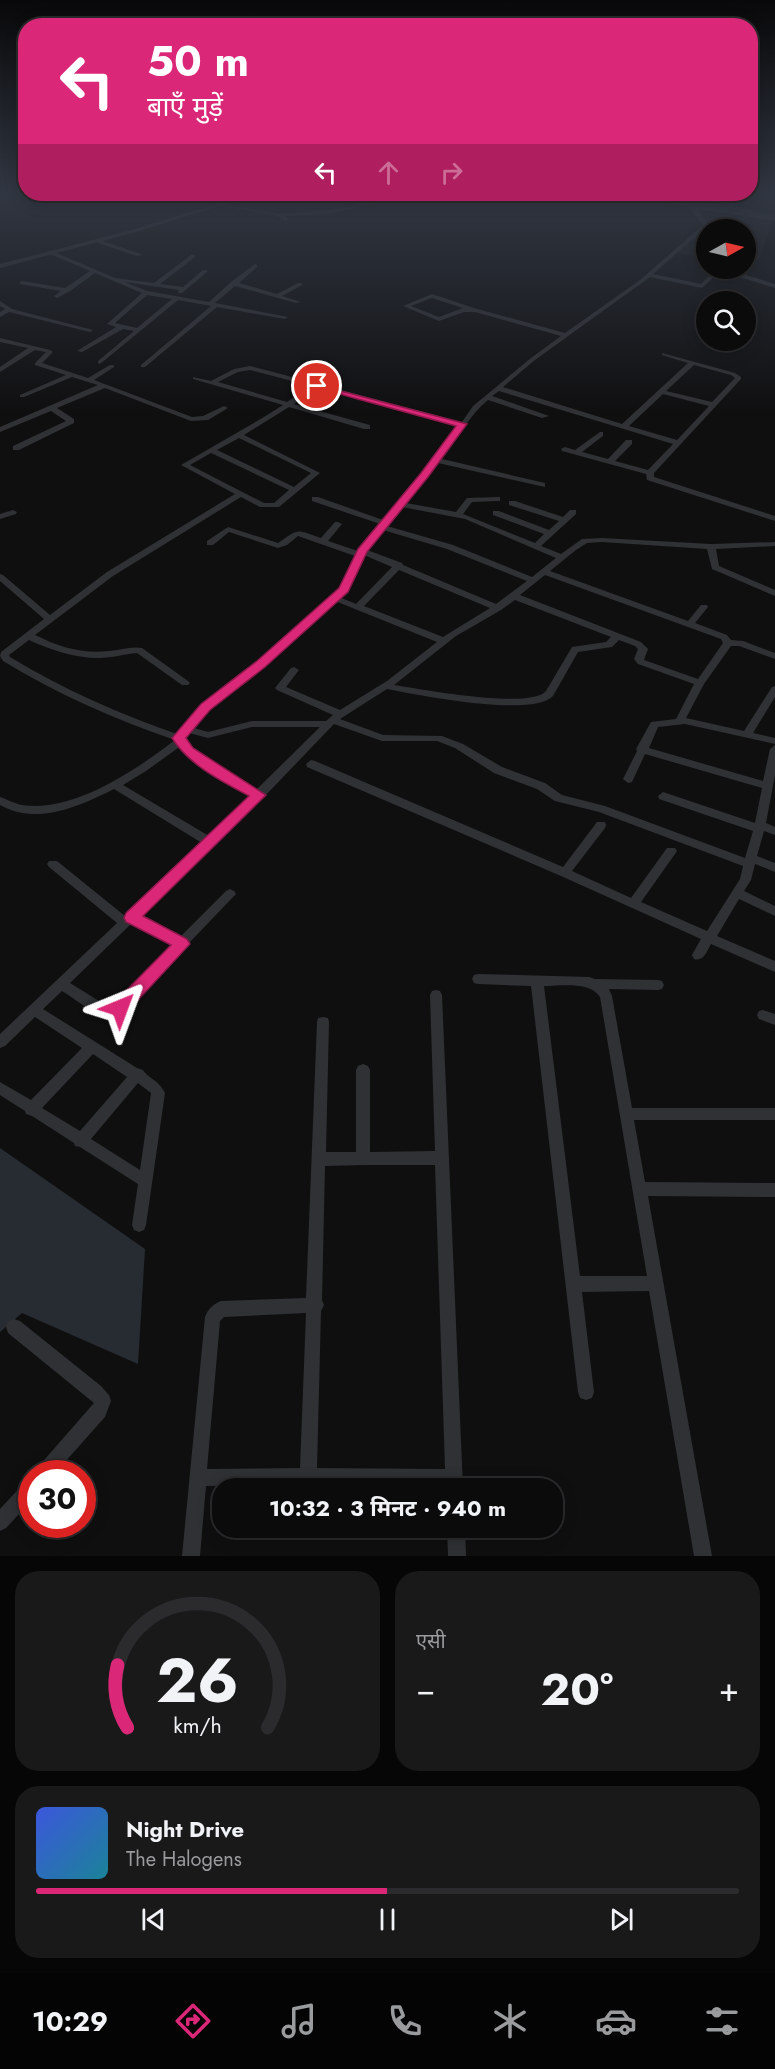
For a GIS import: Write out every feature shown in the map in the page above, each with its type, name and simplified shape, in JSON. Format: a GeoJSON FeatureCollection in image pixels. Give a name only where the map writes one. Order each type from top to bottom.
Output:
{"type":"FeatureCollection","features":[{"type":"Feature","properties":{"kind":"street"},"geometry":{"type":"LineString","coordinates":[[81,267],[146,293],[285,317]]}},
{"type":"Feature","properties":{"kind":"street"},"geometry":{"type":"LineString","coordinates":[[156,284],[179,267]]}},
{"type":"Feature","properties":{"kind":"street"},"geometry":{"type":"LineString","coordinates":[[143,366],[213,305],[233,283],[254,267]]}},
{"type":"Feature","properties":{"kind":"street"},"geometry":{"type":"LineString","coordinates":[[0,801],[12,809],[30,810],[81,799],[117,786],[155,762],[179,740],[186,729],[219,695],[247,676],[348,583],[361,553],[437,460],[475,407],[566,335],[659,267]]}},
{"type":"Feature","properties":{"kind":"street"},"geometry":{"type":"LineString","coordinates":[[649,275],[702,286],[716,272],[723,270],[775,286]]}},
{"type":"Feature","properties":{"kind":"street"},"geometry":{"type":"LineString","coordinates":[[100,362],[206,271]]}},
{"type":"Feature","properties":{"kind":"street"},"geometry":{"type":"LineString","coordinates":[[57,296],[93,272]]}},
{"type":"Feature","properties":{"kind":"street"},"geometry":{"type":"LineString","coordinates":[[109,279],[184,288]]}},
{"type":"Feature","properties":{"kind":"street"},"geometry":{"type":"LineString","coordinates":[[22,283],[68,290]]}},
{"type":"Feature","properties":{"kind":"street"},"geometry":{"type":"LineString","coordinates":[[233,283],[298,302]]}},
{"type":"Feature","properties":{"kind":"street"},"geometry":{"type":"LineString","coordinates":[[277,296],[300,284]]}},
{"type":"Feature","properties":{"kind":"street"},"geometry":{"type":"LineString","coordinates":[[138,330],[110,324],[146,293]]}},
{"type":"Feature","properties":{"kind":"street"},"geometry":{"type":"LineString","coordinates":[[472,309],[439,319],[406,306],[432,296],[566,335]]}},
{"type":"Feature","properties":{"kind":"street"},"geometry":{"type":"LineString","coordinates":[[0,303],[9,310],[90,330]]}},
{"type":"Feature","properties":{"kind":"street"},"geometry":{"type":"LineString","coordinates":[[0,315],[9,310]]}},
{"type":"Feature","properties":{"kind":"street"},"geometry":{"type":"LineString","coordinates":[[80,351],[121,327]]}},
{"type":"Feature","properties":{"kind":"street"},"geometry":{"type":"LineString","coordinates":[[0,340],[50,352],[37,364],[105,385],[194,420],[205,418],[224,408]]}},
{"type":"Feature","properties":{"kind":"street"},"geometry":{"type":"LineString","coordinates":[[0,370],[35,347]]}},
{"type":"Feature","properties":{"kind":"street"},"geometry":{"type":"LineString","coordinates":[[650,473],[739,378],[733,374],[664,354]]}},
{"type":"Feature","properties":{"kind":"street"},"geometry":{"type":"LineString","coordinates":[[623,427],[693,362]]}},
{"type":"Feature","properties":{"kind":"street"},"geometry":{"type":"LineString","coordinates":[[89,380],[112,366]]}},
{"type":"Feature","properties":{"kind":"street"},"geometry":{"type":"LineString","coordinates":[[212,383],[236,370],[246,368],[462,424]]}},
{"type":"Feature","properties":{"kind":"street"},"geometry":{"type":"LineString","coordinates":[[22,396],[72,375]]}},
{"type":"Feature","properties":{"kind":"street"},"geometry":{"type":"LineString","coordinates":[[195,378],[366,427]]}},
{"type":"Feature","properties":{"kind":"street"},"geometry":{"type":"LineString","coordinates":[[0,430],[52,408],[64,400],[105,385]]}},
{"type":"Feature","properties":{"kind":"street"},"geometry":{"type":"LineString","coordinates":[[239,435],[315,471],[316,475],[270,507],[185,466],[317,386]]}},
{"type":"Feature","properties":{"kind":"street"},"geometry":{"type":"LineString","coordinates":[[498,388],[678,443]]}},
{"type":"Feature","properties":{"kind":"street"},"geometry":{"type":"LineString","coordinates":[[660,391],[714,405]]}},
{"type":"Feature","properties":{"kind":"street"},"geometry":{"type":"LineString","coordinates":[[487,397],[545,416]]}},
{"type":"Feature","properties":{"kind":"street"},"geometry":{"type":"LineString","coordinates":[[16,448],[71,421],[52,408]]}},
{"type":"Feature","properties":{"kind":"street"},"geometry":{"type":"LineString","coordinates":[[577,452],[600,434]]}},
{"type":"Feature","properties":{"kind":"street"},"geometry":{"type":"LineString","coordinates":[[609,462],[629,442]]}},
{"type":"Feature","properties":{"kind":"street"},"geometry":{"type":"LineString","coordinates":[[565,448],[650,473]]}},
{"type":"Feature","properties":{"kind":"street"},"geometry":{"type":"LineString","coordinates":[[211,450],[296,490]]}},
{"type":"Feature","properties":{"kind":"street"},"geometry":{"type":"LineString","coordinates":[[437,460],[542,485]]}},
{"type":"Feature","properties":{"kind":"street"},"geometry":{"type":"LineString","coordinates":[[650,473],[650,478],[658,482],[775,519]]}},
{"type":"Feature","properties":{"kind":"street"},"geometry":{"type":"LineString","coordinates":[[241,493],[136,556],[2,653],[6,659],[62,692],[179,740],[226,778],[259,795]]}},
{"type":"Feature","properties":{"kind":"street"},"geometry":{"type":"LineString","coordinates":[[315,499],[382,525],[450,547],[533,581]]}},
{"type":"Feature","properties":{"kind":"street"},"geometry":{"type":"LineString","coordinates":[[458,515],[470,500],[497,499]]}},
{"type":"Feature","properties":{"kind":"street"},"geometry":{"type":"LineString","coordinates":[[512,503],[565,519]]}},
{"type":"Feature","properties":{"kind":"street"},"geometry":{"type":"LineString","coordinates":[[400,504],[458,515],[557,555]]}},
{"type":"Feature","properties":{"kind":"street"},"geometry":{"type":"LineString","coordinates":[[0,518],[13,512]]}},
{"type":"Feature","properties":{"kind":"street"},"geometry":{"type":"LineString","coordinates":[[536,546],[573,512]]}},
{"type":"Feature","properties":{"kind":"street"},"geometry":{"type":"LineString","coordinates":[[496,513],[549,533]]}},
{"type":"Feature","properties":{"kind":"street"},"geometry":{"type":"LineString","coordinates":[[322,542],[338,524]]}},
{"type":"Feature","properties":{"kind":"street"},"geometry":{"type":"LineString","coordinates":[[210,543],[231,529],[278,546],[297,533],[399,565],[498,608]]}},
{"type":"Feature","properties":{"kind":"street"},"geometry":{"type":"LineString","coordinates":[[0,1042],[259,795],[333,719],[385,686],[444,641],[498,608],[545,572],[557,555],[592,540],[711,547],[773,546]]}},
{"type":"Feature","properties":{"kind":"street"},"geometry":{"type":"LineString","coordinates":[[711,547],[715,567],[775,593]]}},
{"type":"Feature","properties":{"kind":"street"},"geometry":{"type":"LineString","coordinates":[[358,608],[399,565]]}},
{"type":"Feature","properties":{"kind":"street"},"geometry":{"type":"LineString","coordinates":[[545,572],[724,637],[728,643]]}},
{"type":"Feature","properties":{"kind":"street"},"geometry":{"type":"LineString","coordinates":[[0,577],[49,619]]}},
{"type":"Feature","properties":{"kind":"street"},"geometry":{"type":"LineString","coordinates":[[514,596],[642,645],[639,659],[641,662],[700,683]]}},
{"type":"Feature","properties":{"kind":"street"},"geometry":{"type":"LineString","coordinates":[[334,598],[444,641]]}},
{"type":"Feature","properties":{"kind":"street"},"geometry":{"type":"LineString","coordinates":[[689,625],[704,607]]}},
{"type":"Feature","properties":{"kind":"street"},"geometry":{"type":"LineString","coordinates":[[27,635],[60,651],[72,654],[102,655],[139,650],[185,683]]}},
{"type":"Feature","properties":{"kind":"street"},"geometry":{"type":"LineString","coordinates":[[385,686],[435,696],[476,700],[538,700],[549,693],[575,649],[609,645],[617,636]]}},
{"type":"Feature","properties":{"kind":"street"},"geometry":{"type":"LineString","coordinates":[[728,643],[740,643],[775,656]]}},
{"type":"Feature","properties":{"kind":"street"},"geometry":{"type":"LineString","coordinates":[[681,722],[681,716],[700,683],[728,643]]}},
{"type":"Feature","properties":{"kind":"street"},"geometry":{"type":"LineString","coordinates":[[294,670],[280,688],[333,719],[382,738],[438,738],[459,746],[498,770],[541,786],[559,798],[601,809],[775,868]]}},
{"type":"Feature","properties":{"kind":"street"},"geometry":{"type":"LineString","coordinates":[[747,735],[775,689]]}},
{"type":"Feature","properties":{"kind":"street"},"geometry":{"type":"LineString","coordinates":[[186,729],[208,735],[252,724],[333,719]]}},
{"type":"Feature","properties":{"kind":"street"},"geometry":{"type":"LineString","coordinates":[[628,779],[641,749],[658,722],[681,722],[775,741]]}},
{"type":"Feature","properties":{"kind":"street"},"geometry":{"type":"LineString","coordinates":[[698,955],[737,893],[751,861],[775,748]]}},
{"type":"Feature","properties":{"kind":"street"},"geometry":{"type":"LineString","coordinates":[[641,749],[768,786]]}},
{"type":"Feature","properties":{"kind":"street"},"geometry":{"type":"LineString","coordinates":[[310,764],[634,903],[775,967]]}},
{"type":"Feature","properties":{"kind":"street"},"geometry":{"type":"LineString","coordinates":[[117,786],[210,842]]}},
{"type":"Feature","properties":{"kind":"street"},"geometry":{"type":"LineString","coordinates":[[663,796],[775,831]]}},
{"type":"Feature","properties":{"kind":"street"},"geometry":{"type":"LineString","coordinates":[[565,873],[601,825]]}},
{"type":"Feature","properties":{"kind":"street"},"geometry":{"type":"LineString","coordinates":[[634,903],[671,851]]}},
{"type":"Feature","properties":{"kind":"street"},"geometry":{"type":"LineString","coordinates":[[53,864],[129,920],[182,944]]}},
{"type":"Feature","properties":{"kind":"street"},"geometry":{"type":"LineString","coordinates":[[737,893],[775,911]]}},
{"type":"Feature","properties":{"kind":"street"},"geometry":{"type":"LineString","coordinates":[[61,984],[105,1011],[116,1011],[230,894]]}},
{"type":"Feature","properties":{"kind":"street"},"geometry":{"type":"LineString","coordinates":[[478,979],[658,985]]}},
{"type":"Feature","properties":{"kind":"street"},"geometry":{"type":"LineString","coordinates":[[537,981],[586,1392]]}},
{"type":"Feature","properties":{"kind":"street"},"geometry":{"type":"LineString","coordinates":[[596,984],[606,996],[703,1556]]}},
{"type":"Feature","properties":{"kind":"street"},"geometry":{"type":"LineString","coordinates":[[436,995],[454,1478]]}},
{"type":"Feature","properties":{"kind":"street"},"geometry":{"type":"LineString","coordinates":[[34,1010],[152,1083],[158,1093],[139,1225]]}},
{"type":"Feature","properties":{"kind":"street"},"geometry":{"type":"LineString","coordinates":[[308,1476],[316,1305],[323,1022]]}},
{"type":"Feature","properties":{"kind":"street"},"geometry":{"type":"LineString","coordinates":[[31,1110],[92,1046]]}},
{"type":"Feature","properties":{"kind":"street"},"geometry":{"type":"LineString","coordinates":[[363,1070],[363,1159]]}},
{"type":"Feature","properties":{"kind":"street"},"geometry":{"type":"LineString","coordinates":[[80,1141],[138,1074]]}},
{"type":"Feature","properties":{"kind":"street"},"geometry":{"type":"LineString","coordinates":[[0,1088],[145,1181]]}},
{"type":"Feature","properties":{"kind":"street"},"geometry":{"type":"LineString","coordinates":[[627,1114],[775,1114]]}},
{"type":"Feature","properties":{"kind":"street"},"geometry":{"type":"LineString","coordinates":[[319,1160],[441,1158]]}},
{"type":"Feature","properties":{"kind":"street"},"geometry":{"type":"LineString","coordinates":[[641,1189],[775,1190]]}},
{"type":"Feature","properties":{"kind":"street"},"geometry":{"type":"LineString","coordinates":[[574,1284],[656,1283]]}},
{"type":"Feature","properties":{"kind":"street"},"geometry":{"type":"LineString","coordinates":[[191,1556],[211,1328],[216,1312],[316,1305]]}},
{"type":"Feature","properties":{"kind":"street"},"geometry":{"type":"LineString","coordinates":[[15,1327],[103,1401],[99,1411],[56,1460]]}},
{"type":"Feature","properties":{"kind":"street"},"geometry":{"type":"LineString","coordinates":[[198,1478],[308,1476],[350,1478]]}},
{"type":"Feature","properties":{"kind":"street"},"geometry":{"type":"LineString","coordinates":[[0,1522],[18,1502]]}},
{"type":"Feature","properties":{"kind":"street"},"geometry":{"type":"LineString","coordinates":[[456,1538],[457,1556]]}},
{"type":"Feature","properties":{"kind":"shaded area"},"geometry":{"type":"Polygon","coordinates":[[[0,1148],[145,1249],[138,1364],[22,1313],[0,1332],[0,1148]]]}},
{"type":"Feature","properties":{"kind":"route"},"geometry":{"type":"LineString","coordinates":[[120,1008],[182,944],[132,918],[259,795],[226,778],[188,751],[179,742],[179,738],[219,695],[247,676],[344,589],[362,551],[453,440],[462,424],[317,386]]}}]}
